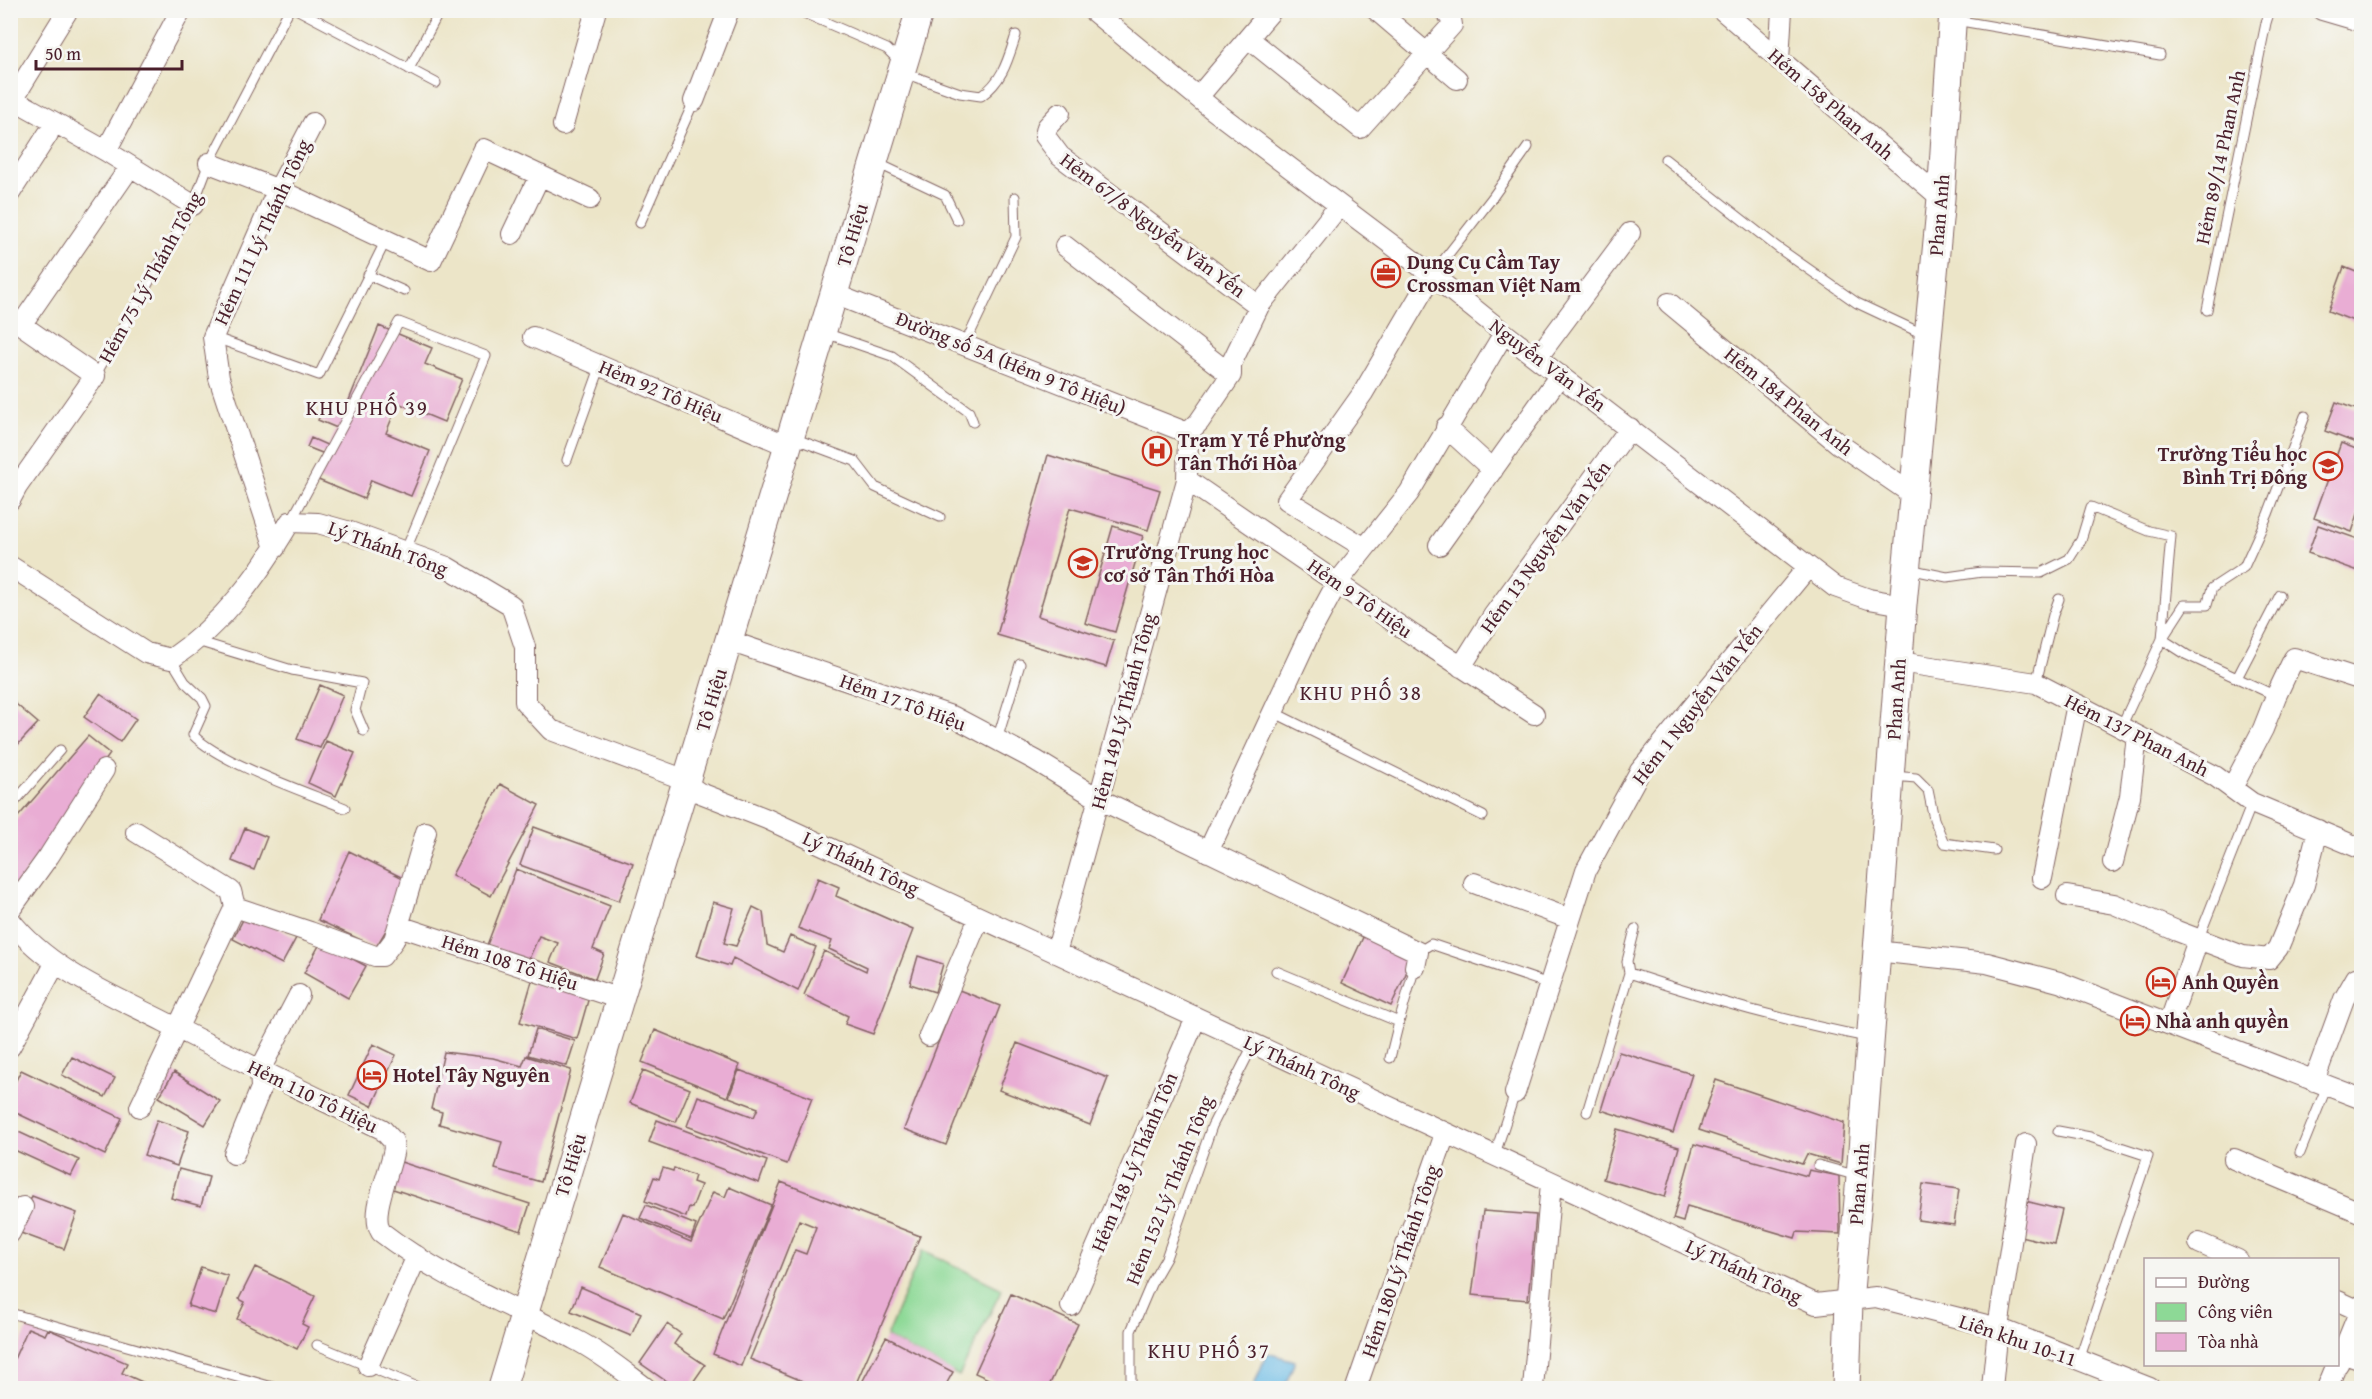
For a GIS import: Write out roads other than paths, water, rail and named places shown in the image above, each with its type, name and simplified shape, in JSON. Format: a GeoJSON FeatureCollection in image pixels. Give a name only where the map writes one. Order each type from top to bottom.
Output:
{"type":"FeatureCollection","features":[{"type":"Feature","properties":{"kind":"street"},"geometry":{"type":"LineString","coordinates":[[68,10],[13,99],[106,151],[193,205]]}},
{"type":"Feature","properties":{"kind":"street"},"geometry":{"type":"LineString","coordinates":[[106,151],[182,10]]}},
{"type":"Feature","properties":{"kind":"street"},"geometry":{"type":"LineString","coordinates":[[563,125],[596,10]]}},
{"type":"Feature","properties":{"kind":"street"},"geometry":{"type":"LineString","coordinates":[[694,101],[729,10]]}},
{"type":"Feature","properties":{"kind":"street","name":"Tô Hiệu"},"geometry":{"type":"LineString","coordinates":[[502,1389],[920,10]]}},
{"type":"Feature","properties":{"kind":"street","name":"Nguyễn Văn Yến"},"geometry":{"type":"LineString","coordinates":[[1092,10],[1198,97],[1432,275],[1808,567],[1835,586],[1852,594],[1903,605]]}},
{"type":"Feature","properties":{"kind":"street"},"geometry":{"type":"LineString","coordinates":[[1198,97],[1272,10]]}},
{"type":"Feature","properties":{"kind":"street"},"geometry":{"type":"LineString","coordinates":[[1376,10],[1457,79]]}},
{"type":"Feature","properties":{"kind":"street"},"geometry":{"type":"LineString","coordinates":[[1248,38],[1360,128],[1452,25],[1445,10]]}},
{"type":"Feature","properties":{"kind":"street","name":"Hẻm 158 Phan Anh"},"geometry":{"type":"LineString","coordinates":[[1722,10],[1941,198]]}},
{"type":"Feature","properties":{"kind":"street"},"geometry":{"type":"LineString","coordinates":[[1779,60],[1782,10]]}},
{"type":"Feature","properties":{"kind":"street"},"geometry":{"type":"LineString","coordinates":[[2322,10],[2356,20]]}},
{"type":"Feature","properties":{"kind":"street","name":"Phan Anh"},"geometry":{"type":"LineString","coordinates":[[1846,1389],[1849,1302],[1876,951],[1912,494],[1941,198],[1953,15]]}},
{"type":"Feature","properties":{"kind":"street","name":"Hẻm 67/8 Nguyễn Văn Yến"},"geometry":{"type":"LineString","coordinates":[[1060,112],[1047,127],[1045,136],[1060,156],[1259,306]]}},
{"type":"Feature","properties":{"kind":"street","name":"Hẻm 111 Lý Thánh Tông"},"geometry":{"type":"LineString","coordinates":[[274,548],[219,378],[213,337],[279,190],[313,123]]}},
{"type":"Feature","properties":{"kind":"street"},"geometry":{"type":"LineString","coordinates":[[10,193],[48,134]]}},
{"type":"Feature","properties":{"kind":"street"},"geometry":{"type":"LineString","coordinates":[[209,163],[279,190],[431,261],[484,149],[590,198]]}},
{"type":"Feature","properties":{"kind":"street"},"geometry":{"type":"LineString","coordinates":[[95,376],[16,321],[130,167]]}},
{"type":"Feature","properties":{"kind":"street"},"geometry":{"type":"LineString","coordinates":[[512,234],[540,175]]}},
{"type":"Feature","properties":{"kind":"street"},"geometry":{"type":"LineString","coordinates":[[1188,433],[1199,422],[1231,375],[1231,364],[1259,306],[1339,206]]}},
{"type":"Feature","properties":{"kind":"street"},"geometry":{"type":"LineString","coordinates":[[1537,358],[1630,233]]}},
{"type":"Feature","properties":{"kind":"street"},"geometry":{"type":"LineString","coordinates":[[1065,246],[1231,375]]}},
{"type":"Feature","properties":{"kind":"street"},"geometry":{"type":"LineString","coordinates":[[1365,548],[1287,500],[1363,393],[1432,275]]}},
{"type":"Feature","properties":{"kind":"street","name":"Đường số 5A (Hẻm 9 Tô Hiệu)"},"geometry":{"type":"LineString","coordinates":[[834,294],[1188,433]]}},
{"type":"Feature","properties":{"kind":"street","name":"Hẻm 184 Phan Anh"},"geometry":{"type":"LineString","coordinates":[[1669,303],[1839,444],[1912,494]]}},
{"type":"Feature","properties":{"kind":"street"},"geometry":{"type":"LineString","coordinates":[[1208,852],[1308,637],[1337,583],[1408,493],[1504,333]]}},
{"type":"Feature","properties":{"kind":"street","name":"Hẻm 92 Tô Hiệu"},"geometry":{"type":"LineString","coordinates":[[533,337],[790,442]]}},
{"type":"Feature","properties":{"kind":"street"},"geometry":{"type":"LineString","coordinates":[[1439,545],[1560,375]]}},
{"type":"Feature","properties":{"kind":"street","name":"Hẻm 75 Lý Thánh Tông"},"geometry":{"type":"LineString","coordinates":[[10,500],[95,376]]}},
{"type":"Feature","properties":{"kind":"street"},"geometry":{"type":"LineString","coordinates":[[1446,427],[1493,470]]}},
{"type":"Feature","properties":{"kind":"street","name":"Hẻm 13 Nguyễn Văn Yến"},"geometry":{"type":"LineString","coordinates":[[1461,667],[1493,616],[1630,428]]}},
{"type":"Feature","properties":{"kind":"street","name":"Hẻm 149 Lý Thánh Tông"},"geometry":{"type":"LineString","coordinates":[[1056,953],[1187,480],[1188,433]]}},
{"type":"Feature","properties":{"kind":"street","name":"Hẻm 9 Tô Hiệu"},"geometry":{"type":"LineString","coordinates":[[1187,480],[1461,667],[1534,714]]}},
{"type":"Feature","properties":{"kind":"street"},"geometry":{"type":"LineString","coordinates":[[10,566],[146,653],[171,659],[197,641],[231,608],[290,522]]}},
{"type":"Feature","properties":{"kind":"street","name":"Lý Thánh Tông"},"geometry":{"type":"LineString","coordinates":[[290,522],[318,523],[350,532],[447,567],[511,605],[525,647],[525,702],[551,730],[675,776],[698,792],[767,819],[1816,1304],[1849,1302]]}},
{"type":"Feature","properties":{"kind":"street","name":"Hẻm 1 Nguyễn Văn Yến"},"geometry":{"type":"LineString","coordinates":[[1515,1093],[1586,870],[1640,771],[1808,567]]}},
{"type":"Feature","properties":{"kind":"street","name":"Hẻm 17 Tô Hiệu"},"geometry":{"type":"LineString","coordinates":[[729,641],[954,717],[1035,760],[1099,799],[1208,852],[1418,964]]}},
{"type":"Feature","properties":{"kind":"street"},"geometry":{"type":"LineString","coordinates":[[2232,788],[2263,729],[2294,658],[2361,680]]}},
{"type":"Feature","properties":{"kind":"street","name":"Hẻm 137 Phan Anh"},"geometry":{"type":"LineString","coordinates":[[1899,662],[2036,683],[2215,776],[2252,803],[2361,849]]}},
{"type":"Feature","properties":{"kind":"street"},"geometry":{"type":"LineString","coordinates":[[2042,878],[2077,704]]}},
{"type":"Feature","properties":{"kind":"street"},"geometry":{"type":"LineString","coordinates":[[2113,862],[2130,796],[2129,731]]}},
{"type":"Feature","properties":{"kind":"street"},"geometry":{"type":"LineString","coordinates":[[10,910],[49,856],[104,770]]}},
{"type":"Feature","properties":{"kind":"street"},"geometry":{"type":"LineString","coordinates":[[2067,896],[2114,904],[2198,940],[2243,956],[2269,959],[2278,948],[2304,885],[2318,830]]}},
{"type":"Feature","properties":{"kind":"street"},"geometry":{"type":"LineString","coordinates":[[136,832],[231,891],[235,907],[140,1107]]}},
{"type":"Feature","properties":{"kind":"street"},"geometry":{"type":"LineString","coordinates":[[235,907],[375,956],[382,956],[394,940],[399,926],[426,832]]}},
{"type":"Feature","properties":{"kind":"street"},"geometry":{"type":"LineString","coordinates":[[1474,883],[1570,919]]}},
{"type":"Feature","properties":{"kind":"street"},"geometry":{"type":"LineString","coordinates":[[929,1036],[979,918]]}},
{"type":"Feature","properties":{"kind":"street","name":"Hẻm 110 Tô Hiệu"},"geometry":{"type":"LineString","coordinates":[[10,920],[21,934],[55,964],[176,1029],[382,1129],[393,1141],[393,1156],[377,1213],[377,1226],[387,1236],[417,1256],[524,1316],[575,1340],[646,1389]]}},
{"type":"Feature","properties":{"kind":"street","name":"Hẻm 108 Tô Hiệu"},"geometry":{"type":"LineString","coordinates":[[399,926],[620,999]]}},
{"type":"Feature","properties":{"kind":"street"},"geometry":{"type":"LineString","coordinates":[[2169,1024],[2198,940]]}},
{"type":"Feature","properties":{"kind":"street"},"geometry":{"type":"LineString","coordinates":[[1876,951],[1987,963],[2058,982],[2361,1099]]}},
{"type":"Feature","properties":{"kind":"street"},"geometry":{"type":"LineString","coordinates":[[10,1047],[55,964]]}},
{"type":"Feature","properties":{"kind":"street"},"geometry":{"type":"LineString","coordinates":[[2321,1083],[2344,999],[2356,978],[2361,978]]}},
{"type":"Feature","properties":{"kind":"street"},"geometry":{"type":"LineString","coordinates":[[234,1154],[261,1089],[260,1070],[299,995]]}},
{"type":"Feature","properties":{"kind":"street","name":"Hẻm 148 Lý Thánh Tôn"},"geometry":{"type":"LineString","coordinates":[[1071,1306],[1196,1018]]}},
{"type":"Feature","properties":{"kind":"street","name":"Hẻm 180 Lý Thánh Tông"},"geometry":{"type":"LineString","coordinates":[[1356,1389],[1445,1134]]}},
{"type":"Feature","properties":{"kind":"street"},"geometry":{"type":"LineString","coordinates":[[1992,1389],[1998,1328],[2026,1144]]}},
{"type":"Feature","properties":{"kind":"street"},"geometry":{"type":"LineString","coordinates":[[2234,1159],[2361,1213]]}},
{"type":"Feature","properties":{"kind":"street"},"geometry":{"type":"LineString","coordinates":[[1533,1389],[1551,1183]]}},
{"type":"Feature","properties":{"kind":"street"},"geometry":{"type":"LineString","coordinates":[[10,1233],[23,1207]]}},
{"type":"Feature","properties":{"kind":"street"},"geometry":{"type":"LineString","coordinates":[[2199,1243],[2233,1258]]}},
{"type":"Feature","properties":{"kind":"street"},"geometry":{"type":"LineString","coordinates":[[368,1366],[417,1256]]}},
{"type":"Feature","properties":{"kind":"street","name":"Liên khu 10-11"},"geometry":{"type":"LineString","coordinates":[[1849,1302],[1876,1297],[1998,1328],[2150,1389]]}},
{"type":"Feature","properties":{"kind":"street"},"geometry":{"type":"LineString","coordinates":[[2339,1302],[2361,1308],[2339,1360],[2361,1360]]}},
{"type":"Feature","properties":{"kind":"street"},"geometry":{"type":"LineString","coordinates":[[2327,1389],[2337,1366]]}},
{"type":"Feature","properties":{"kind":"lane","name":"Hẻm 75 Lý Thánh Tông"},"geometry":{"type":"LineString","coordinates":[[95,376],[193,205],[209,163],[289,10]]}},
{"type":"Feature","properties":{"kind":"lane"},"geometry":{"type":"LineString","coordinates":[[298,10],[436,83]]}},
{"type":"Feature","properties":{"kind":"lane"},"geometry":{"type":"LineString","coordinates":[[409,69],[440,10]]}},
{"type":"Feature","properties":{"kind":"lane"},"geometry":{"type":"LineString","coordinates":[[797,10],[888,49],[903,69],[960,93],[981,96],[994,87],[1009,57],[1016,35]]}},
{"type":"Feature","properties":{"kind":"lane","name":"Hẻm 89/14 Phan Anh"},"geometry":{"type":"LineString","coordinates":[[2207,310],[2270,10]]}},
{"type":"Feature","properties":{"kind":"lane"},"geometry":{"type":"LineString","coordinates":[[1953,15],[2160,55]]}},
{"type":"Feature","properties":{"kind":"lane"},"geometry":{"type":"LineString","coordinates":[[640,224],[694,101]]}},
{"type":"Feature","properties":{"kind":"lane"},"geometry":{"type":"LineString","coordinates":[[1432,275],[1528,147]]}},
{"type":"Feature","properties":{"kind":"lane"},"geometry":{"type":"LineString","coordinates":[[1665,159],[1777,247],[1857,303],[1927,336]]}},
{"type":"Feature","properties":{"kind":"lane"},"geometry":{"type":"LineString","coordinates":[[874,162],[945,195],[957,220]]}},
{"type":"Feature","properties":{"kind":"lane"},"geometry":{"type":"LineString","coordinates":[[964,344],[1016,237],[1015,197]]}},
{"type":"Feature","properties":{"kind":"lane"},"geometry":{"type":"LineString","coordinates":[[213,337],[319,375],[386,240]]}},
{"type":"Feature","properties":{"kind":"lane"},"geometry":{"type":"LineString","coordinates":[[368,275],[404,291]]}},
{"type":"Feature","properties":{"kind":"lane"},"geometry":{"type":"LineString","coordinates":[[290,522],[399,322],[486,356],[405,552]]}},
{"type":"Feature","properties":{"kind":"lane"},"geometry":{"type":"LineString","coordinates":[[823,332],[892,356],[969,412],[973,422]]}},
{"type":"Feature","properties":{"kind":"lane"},"geometry":{"type":"LineString","coordinates":[[567,460],[601,365]]}},
{"type":"Feature","properties":{"kind":"lane"},"geometry":{"type":"LineString","coordinates":[[2129,731],[2162,639],[2184,605],[2207,605],[2212,588],[2244,567],[2268,514],[2305,416]]}},
{"type":"Feature","properties":{"kind":"lane"},"geometry":{"type":"LineString","coordinates":[[790,442],[855,461],[875,487],[940,516]]}},
{"type":"Feature","properties":{"kind":"lane"},"geometry":{"type":"LineString","coordinates":[[1906,569],[1947,577],[1982,572],[2041,573],[2069,559],[2081,540],[2091,507],[2149,531],[2171,536],[2162,639]]}},
{"type":"Feature","properties":{"kind":"lane"},"geometry":{"type":"LineString","coordinates":[[2236,678],[2280,595]]}},
{"type":"Feature","properties":{"kind":"lane"},"geometry":{"type":"LineString","coordinates":[[2036,683],[2059,599]]}},
{"type":"Feature","properties":{"kind":"lane"},"geometry":{"type":"LineString","coordinates":[[2162,639],[2187,655],[2276,696]]}},
{"type":"Feature","properties":{"kind":"lane"},"geometry":{"type":"LineString","coordinates":[[197,641],[292,670],[362,683],[355,710],[364,731]]}},
{"type":"Feature","properties":{"kind":"lane"},"geometry":{"type":"LineString","coordinates":[[171,659],[184,682],[202,698],[206,706],[193,735],[199,741],[238,764],[345,808]]}},
{"type":"Feature","properties":{"kind":"lane"},"geometry":{"type":"LineString","coordinates":[[997,740],[1020,664]]}},
{"type":"Feature","properties":{"kind":"lane"},"geometry":{"type":"LineString","coordinates":[[1273,712],[1483,816]]}},
{"type":"Feature","properties":{"kind":"lane"},"geometry":{"type":"LineString","coordinates":[[10,807],[60,750]]}},
{"type":"Feature","properties":{"kind":"lane"},"geometry":{"type":"LineString","coordinates":[[1890,776],[1916,778],[1928,790],[1934,819],[1944,843],[1994,850]]}},
{"type":"Feature","properties":{"kind":"lane"},"geometry":{"type":"LineString","coordinates":[[2198,940],[2252,803]]}},
{"type":"Feature","properties":{"kind":"lane"},"geometry":{"type":"LineString","coordinates":[[1587,1112],[1629,973],[1627,961],[1635,929]]}},
{"type":"Feature","properties":{"kind":"lane"},"geometry":{"type":"LineString","coordinates":[[1390,1058],[1418,964],[1431,944],[1550,984]]}},
{"type":"Feature","properties":{"kind":"lane"},"geometry":{"type":"LineString","coordinates":[[1276,971],[1400,1022]]}},
{"type":"Feature","properties":{"kind":"lane"},"geometry":{"type":"LineString","coordinates":[[1629,973],[1688,993],[1811,1026],[1870,1037]]}},
{"type":"Feature","properties":{"kind":"lane","name":"Hẻm 152 Lý Thánh Tông"},"geometry":{"type":"LineString","coordinates":[[1131,1389],[1131,1331],[1151,1284],[1166,1258],[1212,1126],[1253,1045]]}},
{"type":"Feature","properties":{"kind":"lane"},"geometry":{"type":"LineString","coordinates":[[2300,1153],[2312,1126],[2321,1083]]}},
{"type":"Feature","properties":{"kind":"lane"},"geometry":{"type":"LineString","coordinates":[[1494,1156],[1515,1093]]}},
{"type":"Feature","properties":{"kind":"lane"},"geometry":{"type":"LineString","coordinates":[[2058,1131],[2090,1137],[2148,1156],[2079,1360]]}},
{"type":"Feature","properties":{"kind":"lane"},"geometry":{"type":"LineString","coordinates":[[1818,1165],[1860,1177]]}},
{"type":"Feature","properties":{"kind":"lane"},"geometry":{"type":"LineString","coordinates":[[10,1313],[276,1389]]}},
{"type":"Feature","properties":{"kind":"lane"},"geometry":{"type":"LineString","coordinates":[[317,1345],[420,1389]]}},
{"type":"Feature","properties":{"kind":"water"},"geometry":{"type":"Polygon","coordinates":[[[1267,1353],[1295,1361],[1284,1388],[1253,1388],[1267,1353]]]}},
{"type":"Feature","properties":{"kind":"place","name":"Dụng Cụ Cầm Tay Crossman Việt Nam"},"geometry":{"type":"Point","coordinates":[1386,273]}},
{"type":"Feature","properties":{"kind":"place","name":"Trạm Y Tế Phường Tân Thới Hòa"},"geometry":{"type":"Point","coordinates":[1157,451]}},
{"type":"Feature","properties":{"kind":"place","name":"Trường Tiểu học Bình Trị Đông"},"geometry":{"type":"Point","coordinates":[2328,466]}},
{"type":"Feature","properties":{"kind":"place","name":"Trường Trung học cơ sở Tân Thới Hòa"},"geometry":{"type":"Point","coordinates":[1083,563]}},
{"type":"Feature","properties":{"kind":"place","name":"Anh Quyền"},"geometry":{"type":"Point","coordinates":[2161,982]}},
{"type":"Feature","properties":{"kind":"place","name":"Nhà anh quyền"},"geometry":{"type":"Point","coordinates":[2135,1021]}},
{"type":"Feature","properties":{"kind":"place","name":"Hotel Tây Nguyên"},"geometry":{"type":"Point","coordinates":[372,1075]}},
{"type":"Feature","properties":{"kind":"district","name":"KHU PHỐ 39"},"geometry":{"type":"Point","coordinates":[367,408]}},
{"type":"Feature","properties":{"kind":"district","name":"KHU PHỐ 38"},"geometry":{"type":"Point","coordinates":[1361,693]}},
{"type":"Feature","properties":{"kind":"district","name":"KHU PHỐ 37"},"geometry":{"type":"Point","coordinates":[1209,1351]}}]}
